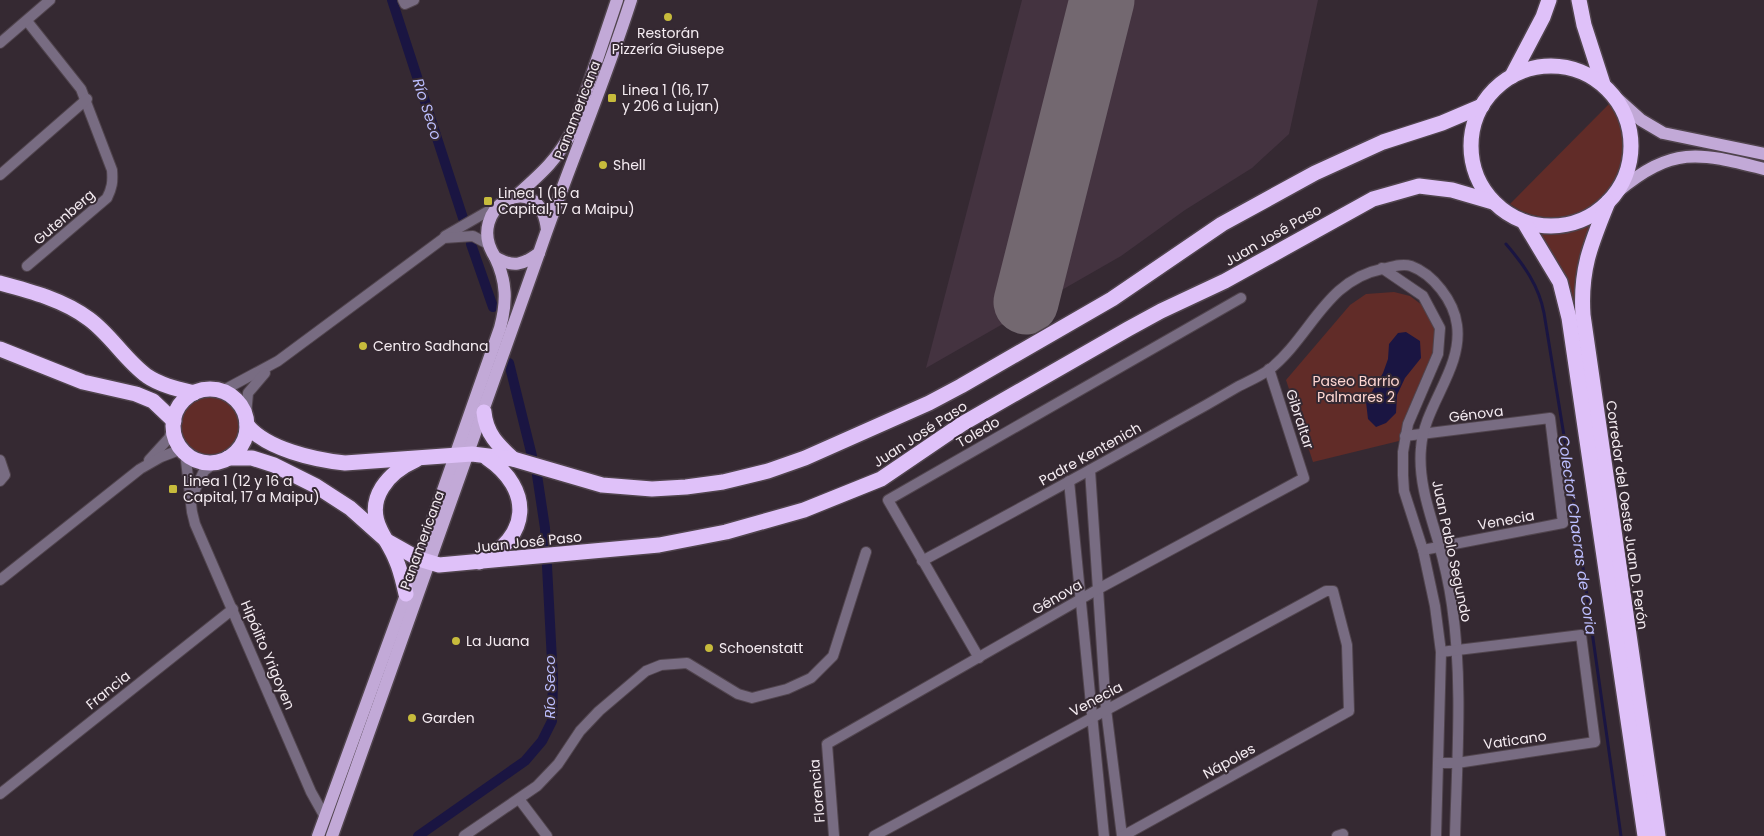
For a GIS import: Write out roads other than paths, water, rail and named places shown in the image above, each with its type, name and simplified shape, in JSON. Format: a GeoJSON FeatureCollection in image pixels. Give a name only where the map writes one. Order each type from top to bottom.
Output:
{"type":"FeatureCollection","features":[{"type":"Feature","properties":{"kind":"highway"},"geometry":{"type":"LineString","coordinates":[[1512,76],[1543,17],[1549,0]]}},
{"type":"Feature","properties":{"kind":"highway"},"geometry":{"type":"LineString","coordinates":[[1579,0],[1584,25],[1607,88],[1626,117],[1631,142],[1630,163],[1612,197],[1590,216],[1569,225],[1546,226],[1524,222],[1507,214],[1493,202],[1476,177],[1471,156],[1472,134],[1482,106],[1495,89],[1512,76],[1535,68],[1559,66],[1582,72],[1607,88]]}},
{"type":"Feature","properties":{"kind":"highway","name":"Juan José Paso"},"geometry":{"type":"LineString","coordinates":[[246,420],[254,434],[267,441],[293,452],[332,462],[345,463],[462,454],[513,459],[602,485],[652,489],[723,482],[804,458],[929,403],[1112,299],[1222,224],[1315,173],[1383,142],[1442,123],[1482,106]]}},
{"type":"Feature","properties":{"kind":"highway","name":"Juan José Paso"},"geometry":{"type":"LineString","coordinates":[[222,460],[260,459],[309,483],[350,508],[387,541],[424,561],[474,564],[570,555],[659,545],[726,532],[804,510],[857,491],[897,470],[962,424],[1128,329],[1160,311],[1226,281],[1373,199],[1419,186],[1452,190],[1493,202]]}},
{"type":"Feature","properties":{"kind":"highway","name":"Corredor del Oeste Juan D. Perón"},"geometry":{"type":"LineString","coordinates":[[1612,197],[1585,262],[1582,284],[1583,314],[1658,836]]}},
{"type":"Feature","properties":{"kind":"highway","name":"Corredor del Oeste Juan D. Perón"},"geometry":{"type":"LineString","coordinates":[[1524,222],[1560,282],[1569,318],[1645,836]]}},
{"type":"Feature","properties":{"kind":"highway"},"geometry":{"type":"LineString","coordinates":[[0,283],[47,297],[83,314],[106,332],[147,376],[164,384],[194,393]]}},
{"type":"Feature","properties":{"kind":"highway"},"geometry":{"type":"LineString","coordinates":[[0,349],[83,382],[136,394],[153,402],[174,423]]}},
{"type":"Feature","properties":{"kind":"highway"},"geometry":{"type":"LineString","coordinates":[[209,390],[222,391],[234,398],[246,420],[242,444],[222,460],[202,462],[183,451],[176,438],[174,423],[183,402],[194,393],[209,390]]}},
{"type":"Feature","properties":{"kind":"highway"},"geometry":{"type":"LineString","coordinates":[[484,412],[489,433],[498,445],[513,459]]}},
{"type":"Feature","properties":{"kind":"highway"},"geometry":{"type":"LineString","coordinates":[[406,594],[396,559],[376,518],[379,492],[395,472],[422,457]]}},
{"type":"Feature","properties":{"kind":"highway"},"geometry":{"type":"LineString","coordinates":[[474,564],[495,553],[508,540],[514,532],[519,516],[519,496],[514,482],[500,466],[486,457]]}},
{"type":"Feature","properties":{"kind":"main road","name":"Panamericana"},"geometry":{"type":"LineString","coordinates":[[499,205],[516,196],[550,167],[566,145],[574,128],[617,0]]}},
{"type":"Feature","properties":{"kind":"main road","name":"Panamericana"},"geometry":{"type":"LineString","coordinates":[[462,454],[484,412],[547,230],[612,60],[631,0]]}},
{"type":"Feature","properties":{"kind":"main road"},"geometry":{"type":"LineString","coordinates":[[1607,88],[1642,120],[1663,133],[1764,154]]}},
{"type":"Feature","properties":{"kind":"main road"},"geometry":{"type":"LineString","coordinates":[[1612,197],[1651,166],[1680,157],[1710,157],[1764,169]]}},
{"type":"Feature","properties":{"kind":"main road"},"geometry":{"type":"LineString","coordinates":[[516,196],[529,197],[540,205],[544,212],[547,230]]}},
{"type":"Feature","properties":{"kind":"main road"},"geometry":{"type":"LineString","coordinates":[[488,244],[489,219],[499,205]]}},
{"type":"Feature","properties":{"kind":"main road","name":"Panamericana"},"geometry":{"type":"LineString","coordinates":[[332,836],[424,561],[462,454],[505,312],[506,292],[503,275],[488,244]]}},
{"type":"Feature","properties":{"kind":"main road"},"geometry":{"type":"LineString","coordinates":[[495,257],[507,264],[516,266],[539,253]]}},
{"type":"Feature","properties":{"kind":"main road","name":"Panamericana"},"geometry":{"type":"LineString","coordinates":[[318,836],[406,594],[424,561]]}},
{"type":"Feature","properties":{"kind":"street"},"geometry":{"type":"LineString","coordinates":[[0,43],[50,0]]}},
{"type":"Feature","properties":{"kind":"street","name":"Gutenberg"},"geometry":{"type":"LineString","coordinates":[[27,21],[87,99],[112,170],[112,188],[107,198],[27,266]]}},
{"type":"Feature","properties":{"kind":"street"},"geometry":{"type":"LineString","coordinates":[[0,175],[87,99]]}},
{"type":"Feature","properties":{"kind":"street"},"geometry":{"type":"LineString","coordinates":[[435,245],[443,237],[499,205]]}},
{"type":"Feature","properties":{"kind":"street"},"geometry":{"type":"LineString","coordinates":[[222,391],[278,361],[444,238],[473,236],[488,244]]}},
{"type":"Feature","properties":{"kind":"street","name":"Juan Pablo Segundo"},"geometry":{"type":"LineString","coordinates":[[1269,369],[1299,340],[1336,292],[1359,275],[1382,268],[1401,265],[1411,266],[1426,275],[1442,291],[1455,314],[1457,344],[1450,370],[1434,404],[1421,448],[1422,486],[1439,545],[1452,604],[1456,650],[1457,762],[1455,836]]}},
{"type":"Feature","properties":{"kind":"street","name":"Juan Pablo Segundo"},"geometry":{"type":"LineString","coordinates":[[1382,268],[1423,296],[1440,328],[1438,354],[1416,402],[1405,436],[1403,475],[1404,492],[1423,550],[1435,606],[1441,652],[1436,836]]}},
{"type":"Feature","properties":{"kind":"street","name":"Toledo"},"geometry":{"type":"LineString","coordinates":[[979,658],[888,500],[1241,298]]}},
{"type":"Feature","properties":{"kind":"street"},"geometry":{"type":"LineString","coordinates":[[246,420],[248,393],[278,361]]}},
{"type":"Feature","properties":{"kind":"street","name":"Padre Kentenich"},"geometry":{"type":"LineString","coordinates":[[922,561],[1090,470],[1269,369]]}},
{"type":"Feature","properties":{"kind":"street","name":"Gibraltar"},"geometry":{"type":"LineString","coordinates":[[1269,369],[1304,478]]}},
{"type":"Feature","properties":{"kind":"street","name":"Génova"},"geometry":{"type":"LineString","coordinates":[[1405,436],[1550,418],[1563,524]]}},
{"type":"Feature","properties":{"kind":"street"},"geometry":{"type":"LineString","coordinates":[[140,469],[163,445],[174,423]]}},
{"type":"Feature","properties":{"kind":"street"},"geometry":{"type":"LineString","coordinates":[[2,574],[140,469],[161,457],[183,451]]}},
{"type":"Feature","properties":{"kind":"street","name":"Hipólito Yrigoyen"},"geometry":{"type":"LineString","coordinates":[[183,451],[190,502],[196,524],[311,792],[325,818]]}},
{"type":"Feature","properties":{"kind":"street"},"geometry":{"type":"LineString","coordinates":[[0,460],[5,475],[0,481]]}},
{"type":"Feature","properties":{"kind":"street"},"geometry":{"type":"LineString","coordinates":[[190,502],[204,471],[222,460]]}},
{"type":"Feature","properties":{"kind":"street"},"geometry":{"type":"LineString","coordinates":[[1090,470],[1100,588],[1106,709],[1122,836]]}},
{"type":"Feature","properties":{"kind":"street","name":"Génova"},"geometry":{"type":"LineString","coordinates":[[827,744],[1100,588],[1304,478]]}},
{"type":"Feature","properties":{"kind":"street"},"geometry":{"type":"LineString","coordinates":[[1069,481],[1104,836]]}},
{"type":"Feature","properties":{"kind":"street","name":"Venecia"},"geometry":{"type":"LineString","coordinates":[[1423,550],[1439,545],[1563,524]]}},
{"type":"Feature","properties":{"kind":"street"},"geometry":{"type":"LineString","coordinates":[[464,836],[537,786],[558,764],[567,749],[599,711],[646,671],[661,665],[686,663],[738,694],[752,698],[787,689],[811,678],[833,656],[866,552]]}},
{"type":"Feature","properties":{"kind":"street","name":"Venecia"},"geometry":{"type":"LineString","coordinates":[[874,836],[1326,591],[1333,591],[1347,646],[1349,711]]}},
{"type":"Feature","properties":{"kind":"street","name":"Francia"},"geometry":{"type":"LineString","coordinates":[[0,794],[233,608]]}},
{"type":"Feature","properties":{"kind":"street","name":"Vaticano"},"geometry":{"type":"LineString","coordinates":[[1439,763],[1595,742],[1581,635],[1456,650]]}},
{"type":"Feature","properties":{"kind":"street"},"geometry":{"type":"LineString","coordinates":[[1441,652],[1456,650]]}},
{"type":"Feature","properties":{"kind":"street","name":"Nápoles"},"geometry":{"type":"LineString","coordinates":[[1122,836],[1349,711]]}},
{"type":"Feature","properties":{"kind":"street","name":"Florencia"},"geometry":{"type":"LineString","coordinates":[[827,744],[834,836]]}},
{"type":"Feature","properties":{"kind":"street"},"geometry":{"type":"LineString","coordinates":[[519,799],[547,836]]}},
{"type":"Feature","properties":{"kind":"waterway","name":"Río Seco"},"geometry":{"type":"LineString","coordinates":[[392,0],[463,218]]}},
{"type":"Feature","properties":{"kind":"waterway","name":"Río Seco"},"geometry":{"type":"LineString","coordinates":[[471,244],[493,307]]}},
{"type":"Feature","properties":{"kind":"waterway","name":"Colector Chacras de Coria"},"geometry":{"type":"LineString","coordinates":[[1506,244],[1535,285],[1544,313],[1566,448],[1621,836]]}},
{"type":"Feature","properties":{"kind":"waterway","name":"Río Seco"},"geometry":{"type":"LineString","coordinates":[[509,363],[532,456]]}},
{"type":"Feature","properties":{"kind":"waterway","name":"Río Seco"},"geometry":{"type":"LineString","coordinates":[[418,836],[525,761],[542,741],[552,721],[553,680],[545,528],[537,475]]}},
{"type":"Feature","properties":{"kind":"place","name":"Restorán Pizzería Giusepe"},"geometry":{"type":"Point","coordinates":[668,17]}},
{"type":"Feature","properties":{"kind":"place","name":"Linea 1 (16, 17 y 206 a Lujan)"},"geometry":{"type":"Point","coordinates":[612,98]}},
{"type":"Feature","properties":{"kind":"place","name":"Shell"},"geometry":{"type":"Point","coordinates":[603,165]}},
{"type":"Feature","properties":{"kind":"place","name":"Linea 1 (16 a Capital, 17 a Maipu)"},"geometry":{"type":"Point","coordinates":[488,201]}},
{"type":"Feature","properties":{"kind":"place","name":"Centro Sadhana"},"geometry":{"type":"Point","coordinates":[363,346]}},
{"type":"Feature","properties":{"kind":"place","name":"Linea 1 (12 y 16 a Capital, 17 a Maipu)"},"geometry":{"type":"Point","coordinates":[173,489]}},
{"type":"Feature","properties":{"kind":"place","name":"La Juana"},"geometry":{"type":"Point","coordinates":[456,641]}},
{"type":"Feature","properties":{"kind":"place","name":"Schoenstatt"},"geometry":{"type":"Point","coordinates":[709,648]}},
{"type":"Feature","properties":{"kind":"place","name":"Garden"},"geometry":{"type":"Point","coordinates":[412,718]}},
{"type":"Feature","properties":{"kind":"park label","name":"Paseo Barrio Palmares 2"},"geometry":{"type":"Point","coordinates":[1356,390]}}]}
